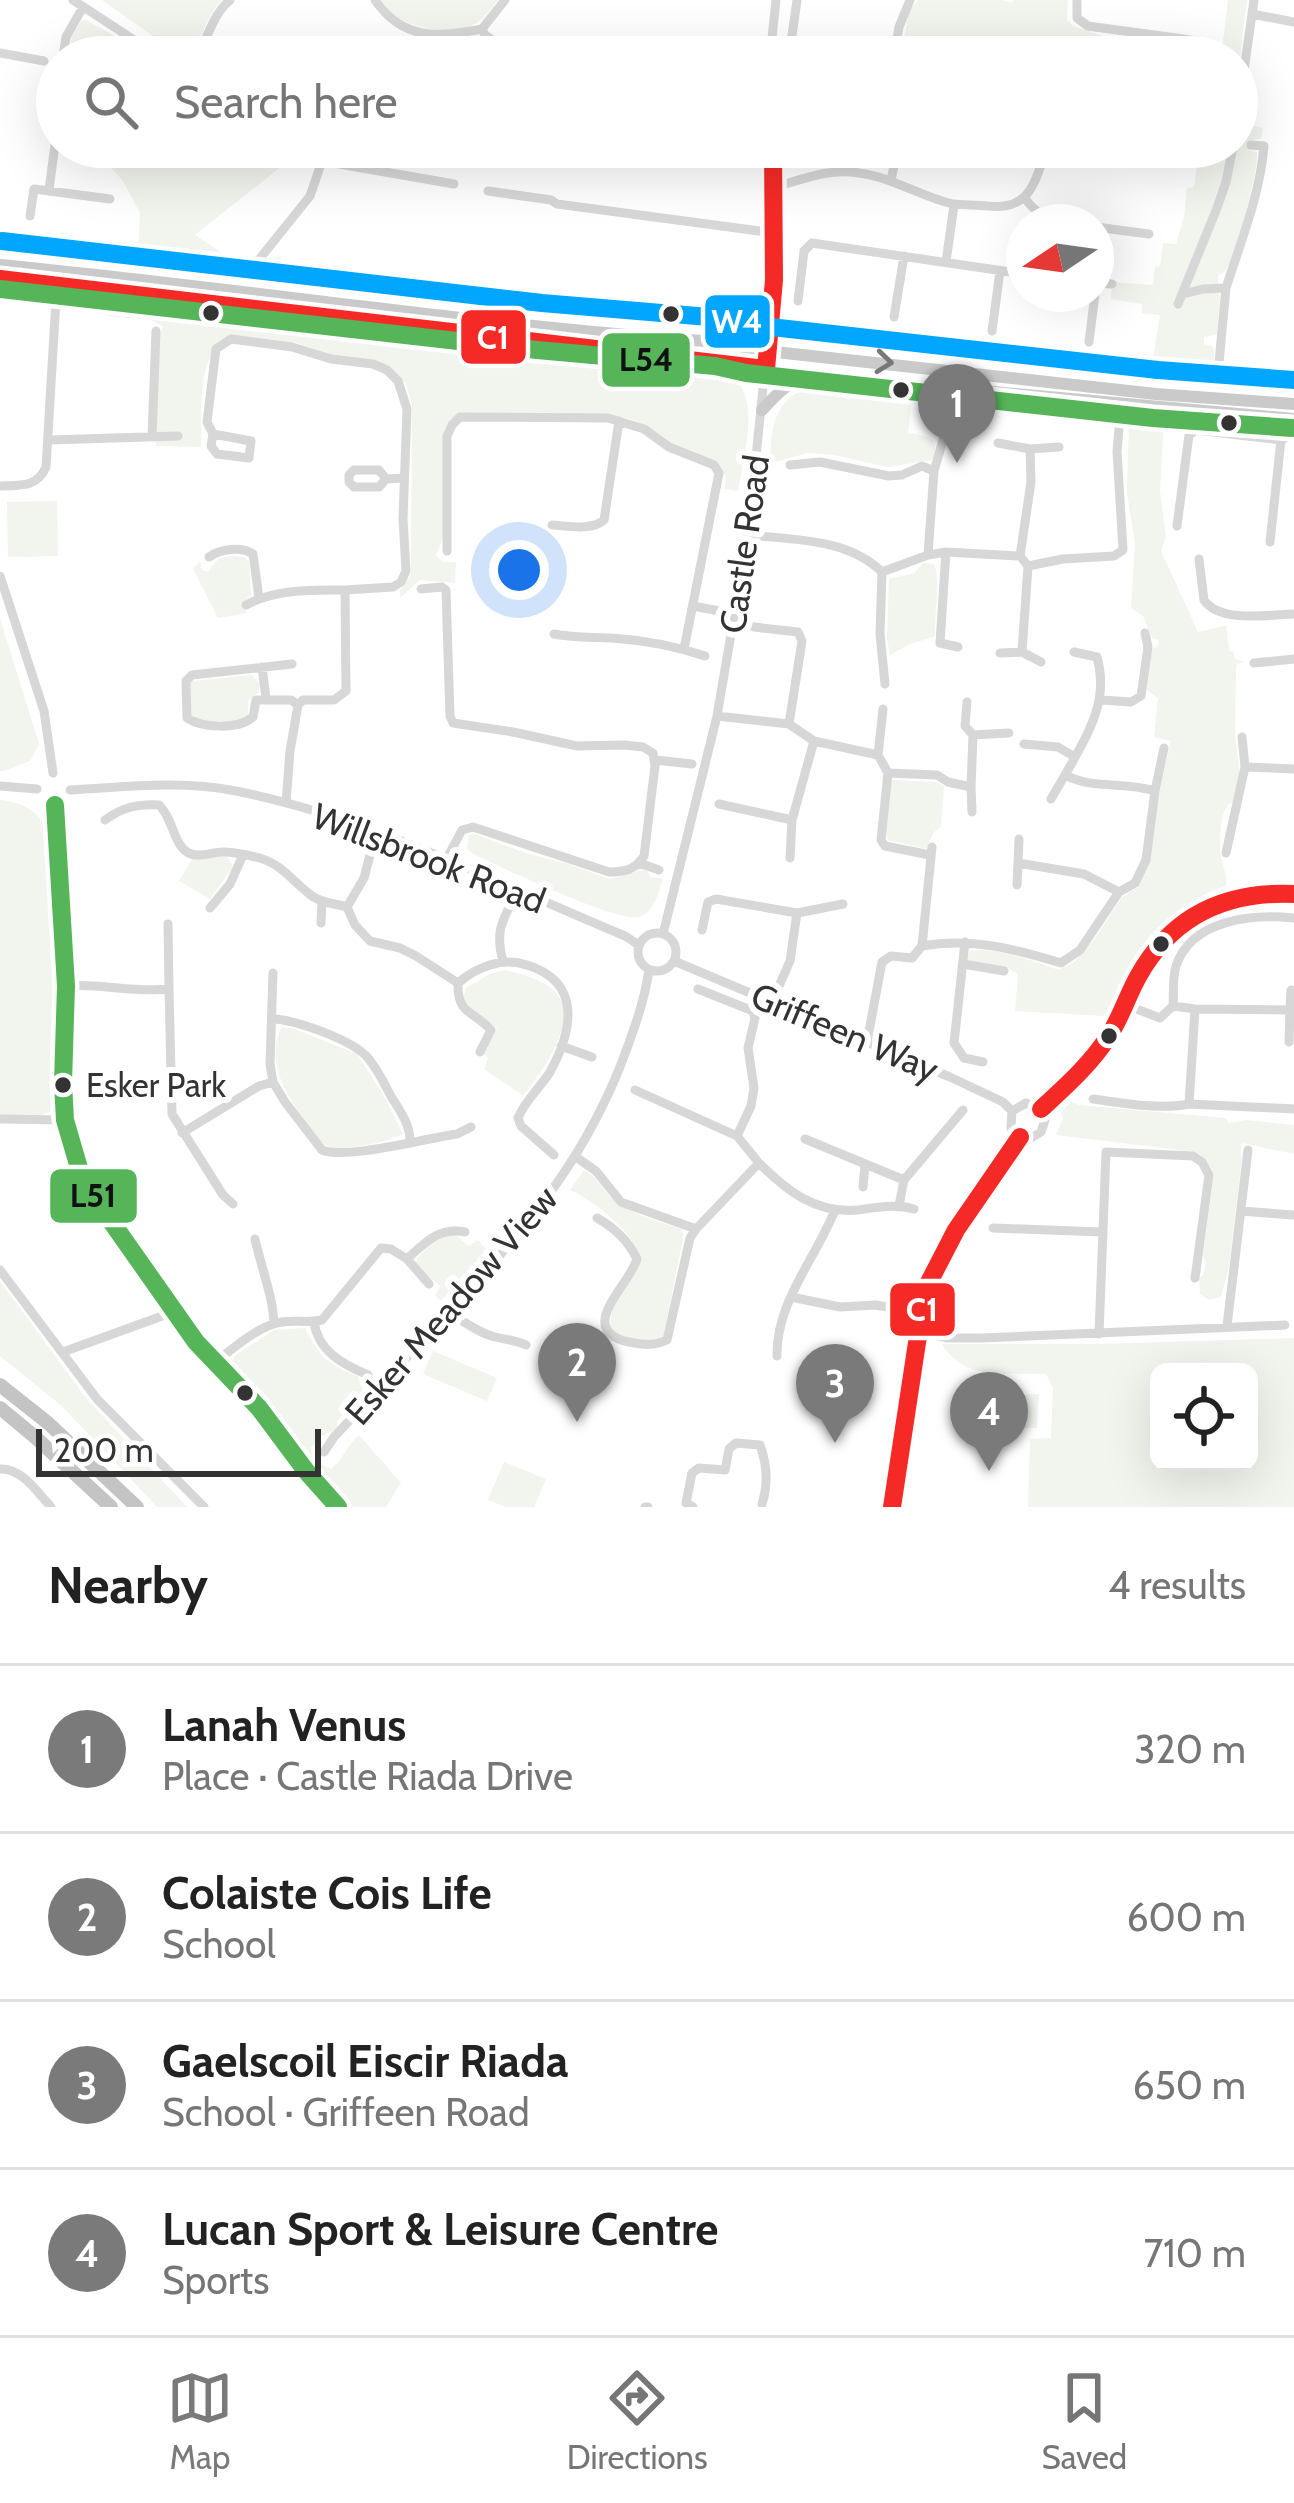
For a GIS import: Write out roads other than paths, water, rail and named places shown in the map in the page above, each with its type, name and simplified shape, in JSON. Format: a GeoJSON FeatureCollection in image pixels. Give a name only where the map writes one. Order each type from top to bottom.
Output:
{"type":"FeatureCollection","features":[{"type":"Feature","properties":{"kind":"highway"},"geometry":{"type":"LineString","coordinates":[[0,1384],[137,1507]]}},
{"type":"Feature","properties":{"kind":"highway"},"geometry":{"type":"LineString","coordinates":[[0,1408],[111,1507]]}},
{"type":"Feature","properties":{"kind":"main road"},"geometry":{"type":"LineString","coordinates":[[0,265],[1156,394],[1294,404]]}},
{"type":"Feature","properties":{"kind":"main road"},"geometry":{"type":"LineString","coordinates":[[0,279],[813,376],[1294,419]]}},
{"type":"Feature","properties":{"kind":"main road"},"geometry":{"type":"LineString","coordinates":[[719,342],[755,328],[771,305]]}},
{"type":"Feature","properties":{"kind":"main road"},"geometry":{"type":"LineString","coordinates":[[762,410],[799,378],[813,376]]}},
{"type":"Feature","properties":{"kind":"street"},"geometry":{"type":"LineString","coordinates":[[209,36],[217,11],[230,0]]}},
{"type":"Feature","properties":{"kind":"street"},"geometry":{"type":"LineString","coordinates":[[376,0],[395,22],[421,34],[482,28],[505,0]]}},
{"type":"Feature","properties":{"kind":"street"},"geometry":{"type":"LineString","coordinates":[[772,36],[776,0]]}},
{"type":"Feature","properties":{"kind":"street"},"geometry":{"type":"LineString","coordinates":[[792,36],[797,0]]}},
{"type":"Feature","properties":{"kind":"street"},"geometry":{"type":"LineString","coordinates":[[898,36],[910,0]]}},
{"type":"Feature","properties":{"kind":"street"},"geometry":{"type":"LineString","coordinates":[[1077,0],[1077,18],[1088,26],[1161,36]]}},
{"type":"Feature","properties":{"kind":"street"},"geometry":{"type":"LineString","coordinates":[[1249,36],[1253,0]]}},
{"type":"Feature","properties":{"kind":"street"},"geometry":{"type":"LineString","coordinates":[[66,36],[78,3],[128,36]]}},
{"type":"Feature","properties":{"kind":"street"},"geometry":{"type":"LineString","coordinates":[[1252,14],[1294,22]]}},
{"type":"Feature","properties":{"kind":"street"},"geometry":{"type":"LineString","coordinates":[[482,28],[486,36]]}},
{"type":"Feature","properties":{"kind":"street"},"geometry":{"type":"LineString","coordinates":[[0,53],[36,60]]}},
{"type":"Feature","properties":{"kind":"street"},"geometry":{"type":"LineString","coordinates":[[1218,373],[1226,288],[1253,206],[1264,146],[1258,146]]}},
{"type":"Feature","properties":{"kind":"street"},"geometry":{"type":"LineString","coordinates":[[49,190],[52,168]]}},
{"type":"Feature","properties":{"kind":"street"},"geometry":{"type":"LineString","coordinates":[[253,267],[310,196],[320,168]]}},
{"type":"Feature","properties":{"kind":"street"},"geometry":{"type":"LineString","coordinates":[[362,168],[454,184]]}},
{"type":"Feature","properties":{"kind":"street","name":"Castle Road"},"geometry":{"type":"LineString","coordinates":[[663,934],[717,716],[748,535],[774,280],[774,168]]}},
{"type":"Feature","properties":{"kind":"street"},"geometry":{"type":"LineString","coordinates":[[891,180],[894,168]]}},
{"type":"Feature","properties":{"kind":"street"},"geometry":{"type":"LineString","coordinates":[[775,187],[842,171],[891,180],[954,205],[1006,206],[1024,197],[1039,168]]}},
{"type":"Feature","properties":{"kind":"street"},"geometry":{"type":"LineString","coordinates":[[1226,288],[1203,289],[1181,299],[1229,168]]}},
{"type":"Feature","properties":{"kind":"street"},"geometry":{"type":"LineString","coordinates":[[31,216],[34,189],[110,199]]}},
{"type":"Feature","properties":{"kind":"street"},"geometry":{"type":"LineString","coordinates":[[488,191],[774,233]]}},
{"type":"Feature","properties":{"kind":"street"},"geometry":{"type":"LineString","coordinates":[[1024,197],[1029,204]]}},
{"type":"Feature","properties":{"kind":"street"},"geometry":{"type":"LineString","coordinates":[[946,262],[954,205]]}},
{"type":"Feature","properties":{"kind":"street"},"geometry":{"type":"LineString","coordinates":[[1114,229],[1149,234]]}},
{"type":"Feature","properties":{"kind":"street"},"geometry":{"type":"LineString","coordinates":[[798,302],[804,251],[812,243],[1006,272]]}},
{"type":"Feature","properties":{"kind":"street"},"geometry":{"type":"LineString","coordinates":[[894,316],[904,256]]}},
{"type":"Feature","properties":{"kind":"street"},"geometry":{"type":"LineString","coordinates":[[992,331],[1000,271]]}},
{"type":"Feature","properties":{"kind":"street"},"geometry":{"type":"LineString","coordinates":[[0,296],[106,306]]}},
{"type":"Feature","properties":{"kind":"street"},"geometry":{"type":"LineString","coordinates":[[0,485],[27,485],[41,478],[46,467],[56,300]]}},
{"type":"Feature","properties":{"kind":"street"},"geometry":{"type":"LineString","coordinates":[[1089,342],[1093,312]]}},
{"type":"Feature","properties":{"kind":"street"},"geometry":{"type":"LineString","coordinates":[[152,437],[156,331]]}},
{"type":"Feature","properties":{"kind":"street"},"geometry":{"type":"LineString","coordinates":[[1204,338],[1222,340]]}},
{"type":"Feature","properties":{"kind":"street"},"geometry":{"type":"LineString","coordinates":[[213,434],[207,422],[216,349],[231,339],[373,364],[398,381],[407,409],[406,572],[401,582],[393,587],[308,590],[259,598],[246,605]]}},
{"type":"Feature","properties":{"kind":"street"},"geometry":{"type":"LineString","coordinates":[[1277,388],[1294,388]]}},
{"type":"Feature","properties":{"kind":"street"},"geometry":{"type":"LineString","coordinates":[[447,551],[447,436],[460,417],[608,418],[644,429],[669,448],[714,465],[719,473],[684,650]]}},
{"type":"Feature","properties":{"kind":"street"},"geometry":{"type":"LineString","coordinates":[[882,572],[946,552],[1024,561],[1114,556],[1123,550],[1120,418]]}},
{"type":"Feature","properties":{"kind":"street"},"geometry":{"type":"LineString","coordinates":[[553,525],[598,525],[604,520],[619,421]]}},
{"type":"Feature","properties":{"kind":"street"},"geometry":{"type":"LineString","coordinates":[[1177,526],[1189,435],[1196,430],[1281,440],[1294,434]]}},
{"type":"Feature","properties":{"kind":"street"},"geometry":{"type":"LineString","coordinates":[[931,431],[943,440],[962,438]]}},
{"type":"Feature","properties":{"kind":"street"},"geometry":{"type":"LineString","coordinates":[[50,440],[178,436]]}},
{"type":"Feature","properties":{"kind":"street"},"geometry":{"type":"LineString","coordinates":[[928,555],[934,470],[943,440]]}},
{"type":"Feature","properties":{"kind":"street"},"geometry":{"type":"LineString","coordinates":[[1271,539],[1281,440]]}},
{"type":"Feature","properties":{"kind":"street"},"geometry":{"type":"LineString","coordinates":[[998,443],[1030,449],[1059,447]]}},
{"type":"Feature","properties":{"kind":"street"},"geometry":{"type":"LineString","coordinates":[[1022,652],[1030,449]]}},
{"type":"Feature","properties":{"kind":"street"},"geometry":{"type":"LineString","coordinates":[[790,465],[820,462],[890,476],[922,466],[934,470]]}},
{"type":"Feature","properties":{"kind":"street"},"geometry":{"type":"LineString","coordinates":[[386,479],[404,478]]}},
{"type":"Feature","properties":{"kind":"street"},"geometry":{"type":"LineString","coordinates":[[714,496],[731,498]]}},
{"type":"Feature","properties":{"kind":"street"},"geometry":{"type":"LineString","coordinates":[[748,535],[829,544],[853,552],[882,572],[880,634],[885,684]]}},
{"type":"Feature","properties":{"kind":"street"},"geometry":{"type":"LineString","coordinates":[[209,557],[230,550],[253,554],[259,598]]}},
{"type":"Feature","properties":{"kind":"street"},"geometry":{"type":"LineString","coordinates":[[940,643],[946,552]]}},
{"type":"Feature","properties":{"kind":"street"},"geometry":{"type":"LineString","coordinates":[[1199,560],[1204,600],[1213,611],[1294,614]]}},
{"type":"Feature","properties":{"kind":"street"},"geometry":{"type":"LineString","coordinates":[[0,576],[67,798],[44,799],[0,786]]}},
{"type":"Feature","properties":{"kind":"street"},"geometry":{"type":"LineString","coordinates":[[421,589],[446,590],[453,723],[577,746],[643,747],[655,760],[644,856],[637,867],[609,872],[473,827],[462,830],[446,860]]}},
{"type":"Feature","properties":{"kind":"street"},"geometry":{"type":"LineString","coordinates":[[286,803],[298,705],[303,700],[334,700],[346,691],[345,590]]}},
{"type":"Feature","properties":{"kind":"street"},"geometry":{"type":"LineString","coordinates":[[693,606],[735,614]]}},
{"type":"Feature","properties":{"kind":"street"},"geometry":{"type":"LineString","coordinates":[[754,627],[798,632],[802,641],[789,724]]}},
{"type":"Feature","properties":{"kind":"street"},"geometry":{"type":"LineString","coordinates":[[554,634],[639,641],[705,656]]}},
{"type":"Feature","properties":{"kind":"street"},"geometry":{"type":"LineString","coordinates":[[1101,700],[1139,700],[1148,641]]}},
{"type":"Feature","properties":{"kind":"street"},"geometry":{"type":"LineString","coordinates":[[927,646],[958,647]]}},
{"type":"Feature","properties":{"kind":"street"},"geometry":{"type":"LineString","coordinates":[[1000,652],[1022,652],[1041,662]]}},
{"type":"Feature","properties":{"kind":"street"},"geometry":{"type":"LineString","coordinates":[[1051,799],[1091,732],[1101,700],[1097,657],[1074,652]]}},
{"type":"Feature","properties":{"kind":"street"},"geometry":{"type":"LineString","coordinates":[[1254,663],[1294,659]]}},
{"type":"Feature","properties":{"kind":"street"},"geometry":{"type":"LineString","coordinates":[[292,664],[188,677],[187,718],[194,723],[240,726],[253,718],[256,700],[291,700],[298,705]]}},
{"type":"Feature","properties":{"kind":"street"},"geometry":{"type":"LineString","coordinates":[[262,667],[266,698]]}},
{"type":"Feature","properties":{"kind":"street"},"geometry":{"type":"LineString","coordinates":[[967,702],[965,726],[974,735],[1009,733]]}},
{"type":"Feature","properties":{"kind":"street"},"geometry":{"type":"LineString","coordinates":[[867,1042],[882,962],[891,956],[912,958],[922,946],[931,851],[885,846],[881,840],[888,773],[878,755],[884,709]]}},
{"type":"Feature","properties":{"kind":"street"},"geometry":{"type":"LineString","coordinates":[[717,716],[789,724],[814,741],[878,755]]}},
{"type":"Feature","properties":{"kind":"street"},"geometry":{"type":"LineString","coordinates":[[971,812],[974,735]]}},
{"type":"Feature","properties":{"kind":"street"},"geometry":{"type":"LineString","coordinates":[[1226,853],[1245,767],[1242,737]]}},
{"type":"Feature","properties":{"kind":"street"},"geometry":{"type":"LineString","coordinates":[[790,857],[792,820],[814,741]]}},
{"type":"Feature","properties":{"kind":"street"},"geometry":{"type":"LineString","coordinates":[[1024,744],[1058,747],[1073,756]]}},
{"type":"Feature","properties":{"kind":"street"},"geometry":{"type":"LineString","coordinates":[[922,946],[965,942],[1061,963],[1080,950],[1119,892],[1135,883],[1146,860],[1165,748]]}},
{"type":"Feature","properties":{"kind":"street"},"geometry":{"type":"LineString","coordinates":[[655,760],[692,764]]}},
{"type":"Feature","properties":{"kind":"street"},"geometry":{"type":"LineString","coordinates":[[1245,767],[1294,769]]}},
{"type":"Feature","properties":{"kind":"street"},"geometry":{"type":"LineString","coordinates":[[888,773],[937,776],[970,787]]}},
{"type":"Feature","properties":{"kind":"street"},"geometry":{"type":"LineString","coordinates":[[1065,775],[1096,786],[1155,791]]}},
{"type":"Feature","properties":{"kind":"street"},"geometry":{"type":"LineString","coordinates":[[63,780],[41,779],[66,986],[65,1114],[79,1168],[196,1342],[259,1408],[338,1507]]}},
{"type":"Feature","properties":{"kind":"street","name":"Willsbrook Road"},"geometry":{"type":"LineString","coordinates":[[63,780],[232,790],[286,803],[446,860],[639,945]]}},
{"type":"Feature","properties":{"kind":"street"},"geometry":{"type":"LineString","coordinates":[[105,820],[137,804],[159,805],[167,812],[178,844],[187,852],[194,856],[243,854],[277,865],[308,894],[347,908],[370,941],[400,948],[458,982]]}},
{"type":"Feature","properties":{"kind":"street"},"geometry":{"type":"LineString","coordinates":[[719,804],[792,820]]}},
{"type":"Feature","properties":{"kind":"street"},"geometry":{"type":"LineString","coordinates":[[1017,885],[1019,839]]}},
{"type":"Feature","properties":{"kind":"street"},"geometry":{"type":"LineString","coordinates":[[347,908],[364,878],[371,850]]}},
{"type":"Feature","properties":{"kind":"street"},"geometry":{"type":"LineString","coordinates":[[211,908],[230,884],[243,854]]}},
{"type":"Feature","properties":{"kind":"street"},"geometry":{"type":"LineString","coordinates":[[1018,862],[1084,874],[1119,892]]}},
{"type":"Feature","properties":{"kind":"street"},"geometry":{"type":"LineString","coordinates":[[640,863],[659,870]]}},
{"type":"Feature","properties":{"kind":"street"},"geometry":{"type":"LineString","coordinates":[[503,961],[497,938],[517,891]]}},
{"type":"Feature","properties":{"kind":"street"},"geometry":{"type":"LineString","coordinates":[[1041,1109],[1091,1060],[1154,952],[1182,924],[1201,910],[1239,896],[1294,894]]}},
{"type":"Feature","properties":{"kind":"street"},"geometry":{"type":"LineString","coordinates":[[702,930],[708,902],[716,899],[796,913],[843,904]]}},
{"type":"Feature","properties":{"kind":"street"},"geometry":{"type":"LineString","coordinates":[[321,923],[322,902]]}},
{"type":"Feature","properties":{"kind":"street"},"geometry":{"type":"LineString","coordinates":[[772,1002],[790,961],[796,913]]}},
{"type":"Feature","properties":{"kind":"street"},"geometry":{"type":"LineString","coordinates":[[1126,1005],[1160,1018],[1173,1006],[1174,973],[1196,936],[1224,923],[1266,915],[1294,918]]}},
{"type":"Feature","properties":{"kind":"street"},"geometry":{"type":"LineString","coordinates":[[168,924],[172,1114],[233,1204]]}},
{"type":"Feature","properties":{"kind":"street"},"geometry":{"type":"LineString","coordinates":[[652,934],[663,934],[673,942],[674,961],[661,971],[649,970],[638,957],[639,945],[652,934]]}},
{"type":"Feature","properties":{"kind":"street"},"geometry":{"type":"LineString","coordinates":[[965,942],[954,1043],[964,1058],[983,1062]]}},
{"type":"Feature","properties":{"kind":"street","name":"Griffeen Way"},"geometry":{"type":"LineString","coordinates":[[674,961],[979,1090],[1012,1111]]}},
{"type":"Feature","properties":{"kind":"street"},"geometry":{"type":"LineString","coordinates":[[458,982],[484,967],[518,962],[554,977],[564,990],[569,1006],[561,1046],[549,1074],[518,1118],[554,1155]]}},
{"type":"Feature","properties":{"kind":"street"},"geometry":{"type":"LineString","coordinates":[[963,964],[1004,971]]}},
{"type":"Feature","properties":{"kind":"street"},"geometry":{"type":"LineString","coordinates":[[649,970],[632,1037],[576,1156],[596,1171],[621,1202],[696,1228]]}},
{"type":"Feature","properties":{"kind":"street"},"geometry":{"type":"LineString","coordinates":[[273,973],[273,1082],[322,1150],[329,1154],[410,1142],[471,1127]]}},
{"type":"Feature","properties":{"kind":"street"},"geometry":{"type":"LineString","coordinates":[[458,982],[460,1006],[491,1030],[480,1052]]}},
{"type":"Feature","properties":{"kind":"street"},"geometry":{"type":"LineString","coordinates":[[66,986],[169,989]]}},
{"type":"Feature","properties":{"kind":"street"},"geometry":{"type":"LineString","coordinates":[[698,989],[753,1011],[755,1018],[748,1048],[754,1088],[736,1136]]}},
{"type":"Feature","properties":{"kind":"street"},"geometry":{"type":"LineString","coordinates":[[1288,1042],[1291,990]]}},
{"type":"Feature","properties":{"kind":"street"},"geometry":{"type":"LineString","coordinates":[[1173,1006],[1290,1010]]}},
{"type":"Feature","properties":{"kind":"street"},"geometry":{"type":"LineString","coordinates":[[1189,1104],[1195,1009]]}},
{"type":"Feature","properties":{"kind":"street"},"geometry":{"type":"LineString","coordinates":[[273,1019],[323,1033],[366,1055],[402,1115],[410,1142]]}},
{"type":"Feature","properties":{"kind":"street"},"geometry":{"type":"LineString","coordinates":[[561,1046],[592,1057]]}},
{"type":"Feature","properties":{"kind":"street"},"geometry":{"type":"LineString","coordinates":[[182,1133],[273,1082]]}},
{"type":"Feature","properties":{"kind":"street"},"geometry":{"type":"LineString","coordinates":[[635,1090],[736,1136],[784,1189],[803,1199],[835,1210],[914,1209]]}},
{"type":"Feature","properties":{"kind":"street"},"geometry":{"type":"LineString","coordinates":[[1100,1096],[1181,1106],[1294,1109]]}},
{"type":"Feature","properties":{"kind":"street"},"geometry":{"type":"LineString","coordinates":[[1026,1103],[1041,1109],[1045,1120],[1041,1132],[1020,1137],[1011,1128],[1012,1111],[1026,1103]]}},
{"type":"Feature","properties":{"kind":"street"},"geometry":{"type":"LineString","coordinates":[[899,1206],[904,1180],[963,1110]]}},
{"type":"Feature","properties":{"kind":"street"},"geometry":{"type":"LineString","coordinates":[[0,1119],[65,1114]]}},
{"type":"Feature","properties":{"kind":"street"},"geometry":{"type":"LineString","coordinates":[[892,1507],[925,1290],[949,1240],[1020,1137]]}},
{"type":"Feature","properties":{"kind":"street"},"geometry":{"type":"LineString","coordinates":[[805,1139],[904,1180]]}},
{"type":"Feature","properties":{"kind":"street"},"geometry":{"type":"LineString","coordinates":[[1227,1326],[1248,1150]]}},
{"type":"Feature","properties":{"kind":"street"},"geometry":{"type":"LineString","coordinates":[[1099,1334],[1106,1151],[1193,1156],[1202,1162],[1209,1175],[1195,1278]]}},
{"type":"Feature","properties":{"kind":"street","name":"Esker Meadow View"},"geometry":{"type":"LineString","coordinates":[[324,1452],[516,1238],[576,1156]]}},
{"type":"Feature","properties":{"kind":"street"},"geometry":{"type":"LineString","coordinates":[[597,1217],[619,1233],[637,1259],[607,1310],[608,1334],[644,1345],[658,1344],[667,1340],[690,1238],[759,1163]]}},
{"type":"Feature","properties":{"kind":"street"},"geometry":{"type":"LineString","coordinates":[[862,1186],[865,1165]]}},
{"type":"Feature","properties":{"kind":"street"},"geometry":{"type":"LineString","coordinates":[[777,1356],[777,1335],[791,1297],[835,1210]]}},
{"type":"Feature","properties":{"kind":"street"},"geometry":{"type":"LineString","coordinates":[[1240,1211],[1292,1215]]}},
{"type":"Feature","properties":{"kind":"street"},"geometry":{"type":"LineString","coordinates":[[993,1228],[1102,1232]]}},
{"type":"Feature","properties":{"kind":"street"},"geometry":{"type":"LineString","coordinates":[[407,1259],[435,1234],[465,1232]]}},
{"type":"Feature","properties":{"kind":"street"},"geometry":{"type":"LineString","coordinates":[[255,1239],[271,1294],[274,1324]]}},
{"type":"Feature","properties":{"kind":"street"},"geometry":{"type":"LineString","coordinates":[[215,1362],[267,1326],[322,1320],[381,1248],[407,1259],[429,1284]]}},
{"type":"Feature","properties":{"kind":"street"},"geometry":{"type":"LineString","coordinates":[[0,1270],[97,1399],[204,1507]]}},
{"type":"Feature","properties":{"kind":"street"},"geometry":{"type":"LineString","coordinates":[[791,1297],[840,1307],[893,1308]]}},
{"type":"Feature","properties":{"kind":"street"},"geometry":{"type":"LineString","coordinates":[[63,1352],[176,1311]]}},
{"type":"Feature","properties":{"kind":"street"},"geometry":{"type":"LineString","coordinates":[[448,1312],[482,1332],[526,1345]]}},
{"type":"Feature","properties":{"kind":"street"},"geometry":{"type":"LineString","coordinates":[[314,1322],[322,1347],[368,1375]]}},
{"type":"Feature","properties":{"kind":"street"},"geometry":{"type":"LineString","coordinates":[[917,1332],[948,1338],[1285,1325]]}},
{"type":"Feature","properties":{"kind":"street"},"geometry":{"type":"LineString","coordinates":[[684,1506],[692,1473],[696,1469],[725,1470],[736,1443],[760,1445],[766,1485],[762,1504]]}},
{"type":"Feature","properties":{"kind":"street"},"geometry":{"type":"LineString","coordinates":[[0,1469],[16,1472],[51,1507]]}},
{"type":"Feature","properties":{"kind":"place","name":"Lanah Venus"},"geometry":{"type":"Point","coordinates":[957,463]}},
{"type":"Feature","properties":{"kind":"place","name":"Esker Park"},"geometry":{"type":"Point","coordinates":[63,1085]}},
{"type":"Feature","properties":{"kind":"place","name":"Colaiste Cois Life"},"geometry":{"type":"Point","coordinates":[577,1422]}},
{"type":"Feature","properties":{"kind":"place","name":"Gaelscoil Eiscir Riada"},"geometry":{"type":"Point","coordinates":[835,1443]}},
{"type":"Feature","properties":{"kind":"place","name":"Lucan Sport & Leisure Centre"},"geometry":{"type":"Point","coordinates":[989,1471]}}]}
